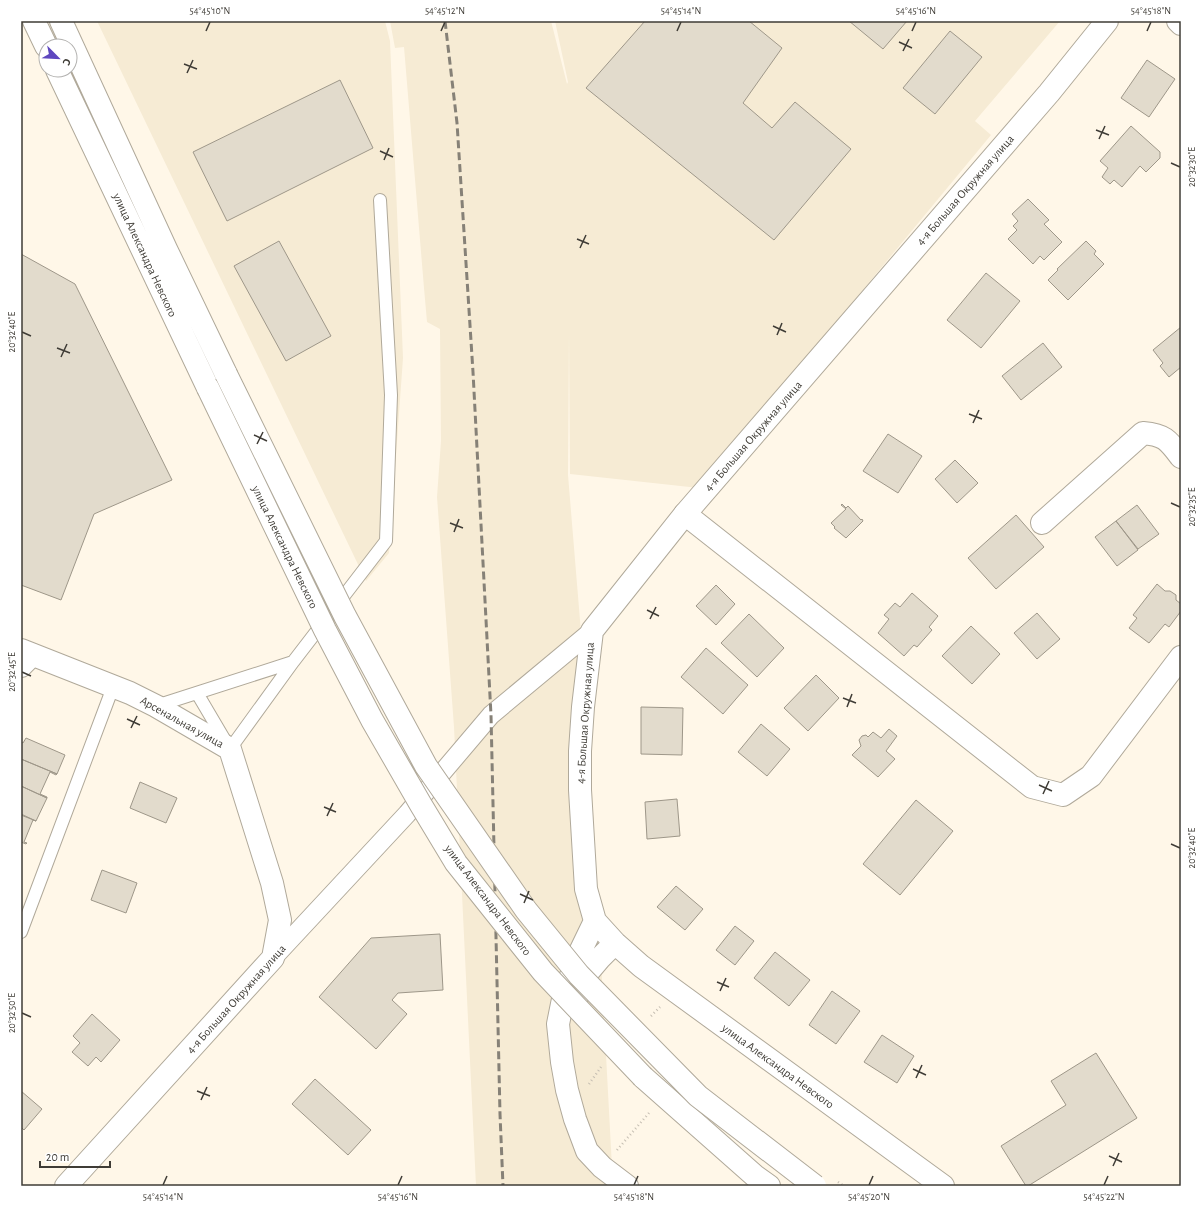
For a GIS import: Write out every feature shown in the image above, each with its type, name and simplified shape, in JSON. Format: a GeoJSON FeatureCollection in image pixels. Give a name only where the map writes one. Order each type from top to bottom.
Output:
{"type":"FeatureCollection","features":[{"type":"Feature","properties":{"kind":"street"},"geometry":{"type":"LineString","coordinates":[[34,21],[42,38]]}},
{"type":"Feature","properties":{"kind":"street"},"geometry":{"type":"LineString","coordinates":[[61,21],[166,249],[226,374],[345,616],[426,766],[526,910],[579,975],[698,1096],[815,1186]]}},
{"type":"Feature","properties":{"kind":"street","name":"4-я Большая Окружная улица"},"geometry":{"type":"LineString","coordinates":[[66,1186],[273,958],[408,814],[491,715],[592,630],[685,514],[1049,93],[1107,21]]}},
{"type":"Feature","properties":{"kind":"street"},"geometry":{"type":"LineString","coordinates":[[1178,21],[1181,24]]}},
{"type":"Feature","properties":{"kind":"street","name":"улица Александра Невского"},"geometry":{"type":"LineString","coordinates":[[61,78],[325,630],[372,720],[456,863],[543,972],[643,1077],[755,1176],[769,1186]]}},
{"type":"Feature","properties":{"kind":"street"},"geometry":{"type":"LineString","coordinates":[[1042,523],[1143,433],[1156,434],[1169,441],[1181,457]]}},
{"type":"Feature","properties":{"kind":"street"},"geometry":{"type":"LineString","coordinates":[[685,514],[1032,787],[1064,795],[1091,776],[1181,657]]}},
{"type":"Feature","properties":{"kind":"street","name":"4-я Большая Окружная улица"},"geometry":{"type":"LineString","coordinates":[[592,630],[583,707],[580,751],[580,790],[586,889],[595,921]]}},
{"type":"Feature","properties":{"kind":"street","name":"Арсенальная улица"},"geometry":{"type":"LineString","coordinates":[[25,657],[113,687],[156,706],[230,749],[272,883],[280,920],[273,958]]}},
{"type":"Feature","properties":{"kind":"street"},"geometry":{"type":"LineString","coordinates":[[595,921],[580,952],[564,994],[558,1024],[562,1062],[567,1090],[575,1119],[588,1151],[602,1167],[627,1186]]}},
{"type":"Feature","properties":{"kind":"street","name":"улица Александра Невского"},"geometry":{"type":"LineString","coordinates":[[595,921],[615,943],[641,966],[943,1186]]}},
{"type":"Feature","properties":{"kind":"street"},"geometry":{"type":"LineString","coordinates":[[562,1062],[567,1027],[577,997],[589,971],[615,943]]}},
{"type":"Feature","properties":{"kind":"lane"},"geometry":{"type":"LineString","coordinates":[[197,693],[230,749],[293,662],[386,541],[391,395],[380,200]]}},
{"type":"Feature","properties":{"kind":"lane"},"geometry":{"type":"LineString","coordinates":[[156,706],[293,662]]}},
{"type":"Feature","properties":{"kind":"lane"},"geometry":{"type":"LineString","coordinates":[[21,932],[113,687]]}},
{"type":"Feature","properties":{"kind":"path"},"geometry":{"type":"LineString","coordinates":[[602,1167],[649,1113]]}},
{"type":"Feature","properties":{"kind":"shaded area"},"geometry":{"type":"Polygon","coordinates":[[[97,21],[385,21],[390,41],[403,358],[389,553],[366,581],[97,21]]]}},
{"type":"Feature","properties":{"kind":"shaded area"},"geometry":{"type":"Polygon","coordinates":[[[390,21],[551,21],[567,84],[568,82],[555,21],[1060,21],[975,121],[991,135],[699,488],[570,474],[569,333],[568,475],[588,717],[613,1186],[476,1186],[454,727],[437,497],[441,441],[440,329],[427,322],[404,47],[395,48],[390,21]]]}},
{"type":"Feature","properties":{"kind":"building"},"geometry":{"type":"Polygon","coordinates":[[[645,21],[749,21],[782,48],[743,103],[772,128],[795,102],[851,149],[774,240],[586,88],[645,21]]]}},
{"type":"Feature","properties":{"kind":"building"},"geometry":{"type":"Polygon","coordinates":[[[849,21],[907,21],[883,49],[849,21]]]}},
{"type":"Feature","properties":{"kind":"building"},"geometry":{"type":"Polygon","coordinates":[[[950,31],[982,57],[935,114],[903,88],[950,31]]]}},
{"type":"Feature","properties":{"kind":"building"},"geometry":{"type":"Polygon","coordinates":[[[1147,60],[1175,79],[1149,117],[1121,98],[1147,60]]]}},
{"type":"Feature","properties":{"kind":"building"},"geometry":{"type":"Polygon","coordinates":[[[340,80],[373,148],[227,221],[193,152],[340,80]]]}},
{"type":"Feature","properties":{"kind":"building"},"geometry":{"type":"Polygon","coordinates":[[[1131,126],[1160,152],[1160,158],[1146,172],[1140,166],[1122,187],[1114,180],[1110,184],[1102,177],[1108,168],[1100,161],[1131,126]]]}},
{"type":"Feature","properties":{"kind":"building"},"geometry":{"type":"Polygon","coordinates":[[[1028,199],[1049,220],[1044,224],[1062,242],[1044,260],[1040,256],[1033,264],[1008,239],[1017,230],[1013,226],[1018,221],[1012,214],[1028,199]]]}},
{"type":"Feature","properties":{"kind":"building"},"geometry":{"type":"Polygon","coordinates":[[[279,241],[331,336],[286,361],[234,266],[279,241]]]}},
{"type":"Feature","properties":{"kind":"building"},"geometry":{"type":"Polygon","coordinates":[[[1086,241],[1096,251],[1094,254],[1104,264],[1068,300],[1048,280],[1058,270],[1057,269],[1086,241]]]}},
{"type":"Feature","properties":{"kind":"building"},"geometry":{"type":"Polygon","coordinates":[[[21,254],[75,284],[172,480],[94,514],[61,600],[21,585],[21,254]]]}},
{"type":"Feature","properties":{"kind":"building"},"geometry":{"type":"Polygon","coordinates":[[[986,273],[1020,301],[981,348],[947,320],[986,273]]]}},
{"type":"Feature","properties":{"kind":"building"},"geometry":{"type":"Polygon","coordinates":[[[1181,327],[1181,367],[1169,377],[1160,366],[1163,363],[1153,350],[1181,327]]]}},
{"type":"Feature","properties":{"kind":"building"},"geometry":{"type":"Polygon","coordinates":[[[1043,343],[1062,367],[1021,400],[1002,376],[1043,343]]]}},
{"type":"Feature","properties":{"kind":"building"},"geometry":{"type":"Polygon","coordinates":[[[888,434],[922,456],[898,493],[863,471],[888,434]]]}},
{"type":"Feature","properties":{"kind":"building"},"geometry":{"type":"Polygon","coordinates":[[[955,460],[978,483],[957,503],[935,479],[955,460]]]}},
{"type":"Feature","properties":{"kind":"building"},"geometry":{"type":"Polygon","coordinates":[[[842,504],[846,508],[848,506],[863,521],[846,538],[834,528],[835,527],[831,523],[846,509],[841,505],[842,504]]]}},
{"type":"Feature","properties":{"kind":"building"},"geometry":{"type":"Polygon","coordinates":[[[1137,505],[1159,534],[1138,549],[1116,521],[1137,505]]]}},
{"type":"Feature","properties":{"kind":"building"},"geometry":{"type":"Polygon","coordinates":[[[1016,515],[1044,547],[996,589],[968,558],[1016,515]]]}},
{"type":"Feature","properties":{"kind":"building"},"geometry":{"type":"Polygon","coordinates":[[[1116,521],[1138,550],[1117,566],[1095,537],[1116,521]]]}},
{"type":"Feature","properties":{"kind":"building"},"geometry":{"type":"Polygon","coordinates":[[[1157,584],[1165,591],[1170,591],[1176,595],[1176,600],[1181,604],[1181,611],[1169,627],[1165,624],[1149,643],[1129,628],[1137,618],[1133,615],[1157,584]]]}},
{"type":"Feature","properties":{"kind":"building"},"geometry":{"type":"Polygon","coordinates":[[[716,585],[735,604],[716,625],[696,606],[716,585]]]}},
{"type":"Feature","properties":{"kind":"building"},"geometry":{"type":"Polygon","coordinates":[[[912,593],[938,616],[929,627],[932,630],[917,647],[914,645],[904,656],[878,633],[889,619],[884,615],[895,603],[900,607],[912,593]]]}},
{"type":"Feature","properties":{"kind":"building"},"geometry":{"type":"Polygon","coordinates":[[[1037,613],[1060,639],[1037,659],[1014,633],[1037,613]]]}},
{"type":"Feature","properties":{"kind":"building"},"geometry":{"type":"Polygon","coordinates":[[[749,614],[784,648],[757,677],[721,643],[749,614]]]}},
{"type":"Feature","properties":{"kind":"building"},"geometry":{"type":"Polygon","coordinates":[[[971,626],[1000,654],[972,684],[942,656],[971,626]]]}},
{"type":"Feature","properties":{"kind":"building"},"geometry":{"type":"Polygon","coordinates":[[[706,648],[748,685],[723,714],[681,677],[706,648]]]}},
{"type":"Feature","properties":{"kind":"building"},"geometry":{"type":"Polygon","coordinates":[[[816,675],[839,698],[808,731],[784,708],[816,675]]]}},
{"type":"Feature","properties":{"kind":"building"},"geometry":{"type":"Polygon","coordinates":[[[641,707],[683,708],[682,755],[641,754],[641,707]]]}},
{"type":"Feature","properties":{"kind":"building"},"geometry":{"type":"Polygon","coordinates":[[[761,724],[790,749],[767,776],[738,752],[761,724]]]}},
{"type":"Feature","properties":{"kind":"building"},"geometry":{"type":"Polygon","coordinates":[[[889,729],[897,736],[886,751],[895,759],[878,777],[852,755],[861,746],[859,740],[862,736],[866,735],[868,737],[873,732],[881,738],[889,729]]]}},
{"type":"Feature","properties":{"kind":"building"},"geometry":{"type":"Polygon","coordinates":[[[26,738],[65,755],[57,774],[21,759],[21,742],[23,743],[26,738]]]}},
{"type":"Feature","properties":{"kind":"building"},"geometry":{"type":"Polygon","coordinates":[[[21,759],[57,774],[56,775],[50,772],[40,794],[47,798],[21,786],[21,759]]]}},
{"type":"Feature","properties":{"kind":"building"},"geometry":{"type":"Polygon","coordinates":[[[140,782],[177,798],[166,823],[130,808],[140,782]]]}},
{"type":"Feature","properties":{"kind":"building"},"geometry":{"type":"Polygon","coordinates":[[[21,786],[47,798],[36,821],[21,814],[21,786]]]}},
{"type":"Feature","properties":{"kind":"building"},"geometry":{"type":"Polygon","coordinates":[[[677,799],[680,836],[647,839],[645,802],[677,799]]]}},
{"type":"Feature","properties":{"kind":"building"},"geometry":{"type":"Polygon","coordinates":[[[916,800],[953,831],[900,895],[863,864],[916,800]]]}},
{"type":"Feature","properties":{"kind":"building"},"geometry":{"type":"Polygon","coordinates":[[[21,815],[36,821],[33,820],[24,842],[27,843],[26,844],[21,842],[21,815]]]}},
{"type":"Feature","properties":{"kind":"building"},"geometry":{"type":"Polygon","coordinates":[[[102,870],[137,883],[126,913],[91,900],[102,870]]]}},
{"type":"Feature","properties":{"kind":"building"},"geometry":{"type":"Polygon","coordinates":[[[676,886],[703,909],[685,930],[657,907],[676,886]]]}},
{"type":"Feature","properties":{"kind":"building"},"geometry":{"type":"Polygon","coordinates":[[[735,926],[754,941],[735,965],[716,950],[735,926]]]}},
{"type":"Feature","properties":{"kind":"building"},"geometry":{"type":"Polygon","coordinates":[[[440,934],[443,990],[398,993],[392,1000],[407,1014],[376,1049],[319,997],[371,938],[440,934]]]}},
{"type":"Feature","properties":{"kind":"building"},"geometry":{"type":"Polygon","coordinates":[[[775,952],[810,980],[789,1006],[754,978],[775,952]]]}},
{"type":"Feature","properties":{"kind":"building"},"geometry":{"type":"Polygon","coordinates":[[[832,991],[860,1011],[836,1044],[809,1025],[832,991]]]}},
{"type":"Feature","properties":{"kind":"building"},"geometry":{"type":"Polygon","coordinates":[[[92,1014],[120,1040],[101,1062],[96,1057],[88,1066],[72,1052],[80,1043],[73,1036],[92,1014]]]}},
{"type":"Feature","properties":{"kind":"building"},"geometry":{"type":"Polygon","coordinates":[[[882,1035],[914,1056],[897,1083],[864,1062],[882,1035]]]}},
{"type":"Feature","properties":{"kind":"building"},"geometry":{"type":"Polygon","coordinates":[[[1096,1053],[1137,1118],[1026,1186],[1001,1146],[1066,1105],[1051,1081],[1096,1053]]]}},
{"type":"Feature","properties":{"kind":"building"},"geometry":{"type":"Polygon","coordinates":[[[315,1079],[371,1130],[348,1155],[292,1104],[315,1079]]]}},
{"type":"Feature","properties":{"kind":"building"},"geometry":{"type":"Polygon","coordinates":[[[21,1091],[42,1109],[24,1130],[21,1127],[21,1091]]]}},
{"type":"Feature","properties":{"kind":"railway"},"geometry":{"type":"LineString","coordinates":[[445,21],[457,123],[473,372],[491,715],[503,1186]]}}]}
